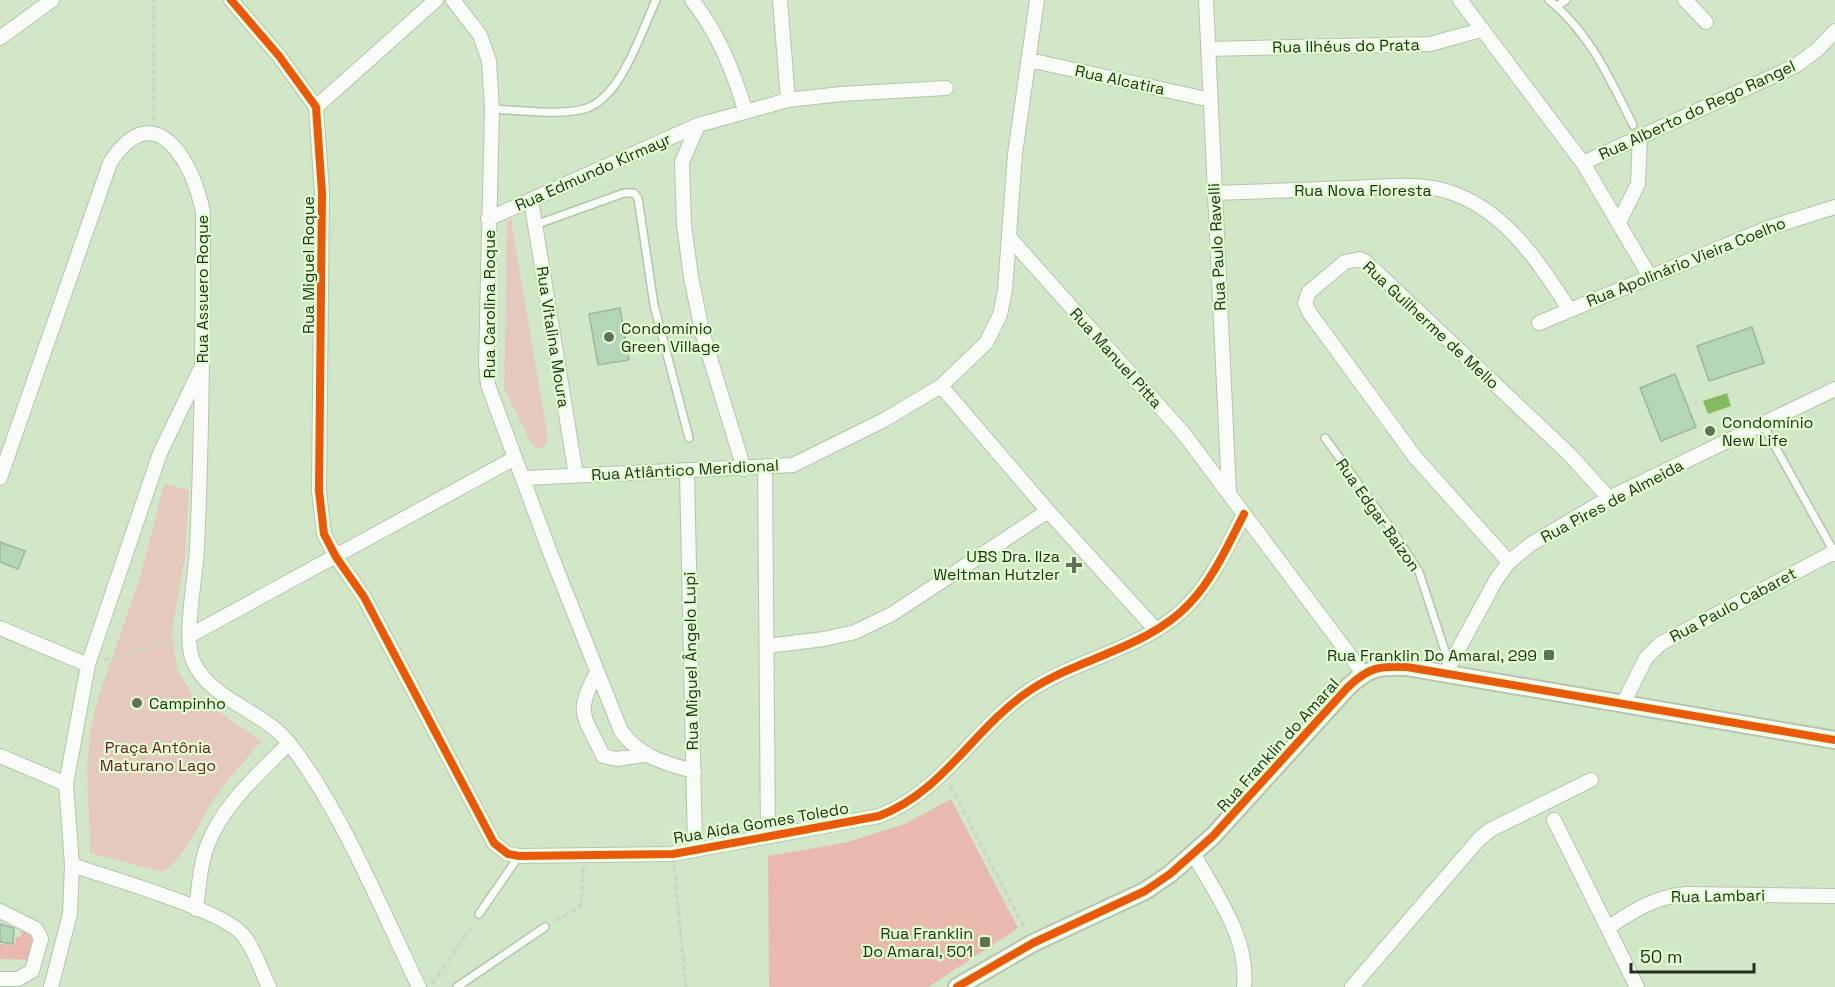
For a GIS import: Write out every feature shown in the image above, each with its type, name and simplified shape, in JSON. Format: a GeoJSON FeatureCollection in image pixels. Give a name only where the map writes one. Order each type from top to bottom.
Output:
{"type":"FeatureCollection","features":[{"type":"Feature","properties":{"kind":"street"},"geometry":{"type":"LineString","coordinates":[[0,38],[52,0]]}},
{"type":"Feature","properties":{"kind":"street"},"geometry":{"type":"LineString","coordinates":[[231,0],[279,56],[316,107],[436,0]]}},
{"type":"Feature","properties":{"kind":"street","name":"Rua Carolina Roque"},"geometry":{"type":"LineString","coordinates":[[453,0],[480,35],[487,48],[492,109],[488,219],[486,363],[488,385],[515,458],[525,478],[551,555],[621,731],[632,746],[644,755],[694,771]]}},
{"type":"Feature","properties":{"kind":"street"},"geometry":{"type":"LineString","coordinates":[[692,0],[711,24],[733,71],[745,110]]}},
{"type":"Feature","properties":{"kind":"street"},"geometry":{"type":"LineString","coordinates":[[780,0],[788,100]]}},
{"type":"Feature","properties":{"kind":"street"},"geometry":{"type":"LineString","coordinates":[[1009,237],[1016,153],[1038,0]]}},
{"type":"Feature","properties":{"kind":"street","name":"Rua Paulo Ravelli"},"geometry":{"type":"LineString","coordinates":[[1206,0],[1229,493]]}},
{"type":"Feature","properties":{"kind":"street"},"geometry":{"type":"LineString","coordinates":[[1460,0],[1583,163],[1649,275]]}},
{"type":"Feature","properties":{"kind":"street"},"geometry":{"type":"LineString","coordinates":[[1685,0],[1706,22]]}},
{"type":"Feature","properties":{"kind":"street","name":"Rua Ilhéus do Prata"},"geometry":{"type":"LineString","coordinates":[[1208,49],[1430,45],[1481,30]]}},
{"type":"Feature","properties":{"kind":"street","name":"Rua Alberto do Rego Rangel"},"geometry":{"type":"LineString","coordinates":[[1583,163],[1637,131],[1795,66],[1817,50],[1835,31]]}},
{"type":"Feature","properties":{"kind":"street","name":"Rua Alcatira"},"geometry":{"type":"LineString","coordinates":[[1029,60],[1211,100]]}},
{"type":"Feature","properties":{"kind":"street","name":"Rua Edmundo Kirmayr"},"geometry":{"type":"LineString","coordinates":[[488,219],[698,125],[745,110],[788,100],[841,94],[946,88]]}},
{"type":"Feature","properties":{"kind":"street","name":"Rua Miguel Roque"},"geometry":{"type":"LineString","coordinates":[[316,107],[322,193],[319,491],[324,534],[336,557]]}},
{"type":"Feature","properties":{"kind":"street","name":"Rua Edmundo Kirmayr"},"geometry":{"type":"LineString","coordinates":[[698,125],[682,162],[684,225],[691,277],[703,334],[744,469]]}},
{"type":"Feature","properties":{"kind":"street"},"geometry":{"type":"LineString","coordinates":[[1619,222],[1638,184],[1637,131]]}},
{"type":"Feature","properties":{"kind":"street"},"geometry":{"type":"LineString","coordinates":[[0,478],[110,163],[120,147],[131,138],[141,134],[154,134]]}},
{"type":"Feature","properties":{"kind":"street","name":"Rua Assuero Roque"},"geometry":{"type":"LineString","coordinates":[[154,134],[172,144],[186,162],[197,185],[203,212],[203,364],[196,580],[189,636]]}},
{"type":"Feature","properties":{"kind":"street","name":"Rua Nova Floresta"},"geometry":{"type":"LineString","coordinates":[[1214,193],[1413,186],[1456,194],[1484,209],[1512,234],[1539,263],[1569,309]]}},
{"type":"Feature","properties":{"kind":"street","name":"Rua Vitalina Moura"},"geometry":{"type":"LineString","coordinates":[[531,200],[576,475]]}},
{"type":"Feature","properties":{"kind":"street","name":"Rua Apolinário Vieira Coelho"},"geometry":{"type":"LineString","coordinates":[[1539,323],[1649,275],[1768,228],[1835,207]]}},
{"type":"Feature","properties":{"kind":"street","name":"Rua Atlântico Meridional"},"geometry":{"type":"LineString","coordinates":[[525,478],[765,468],[793,465],[808,459],[941,386],[986,343],[1000,315],[1005,290],[1009,237]]}},
{"type":"Feature","properties":{"kind":"street","name":"Rua Manuel Pitta"},"geometry":{"type":"LineString","coordinates":[[1009,237],[1184,435],[1363,673]]}},
{"type":"Feature","properties":{"kind":"street","name":"Rua Guilherme de Mello"},"geometry":{"type":"LineString","coordinates":[[1509,562],[1415,457],[1309,312],[1305,303],[1309,292],[1345,262],[1352,259],[1366,262],[1570,455],[1609,498]]}},
{"type":"Feature","properties":{"kind":"street"},"geometry":{"type":"LineString","coordinates":[[51,987],[67,934],[72,865],[66,784],[88,665],[160,453],[203,364]]}},
{"type":"Feature","properties":{"kind":"street"},"geometry":{"type":"LineString","coordinates":[[941,386],[1048,511],[1156,630]]}},
{"type":"Feature","properties":{"kind":"street","name":"Rua Pires de Almeida"},"geometry":{"type":"LineString","coordinates":[[1447,668],[1509,562],[1531,544],[1609,498],[1835,389]]}},
{"type":"Feature","properties":{"kind":"street"},"geometry":{"type":"LineString","coordinates":[[419,987],[326,798],[289,743],[276,728],[218,690],[202,675],[193,660],[189,636],[515,458]]}},
{"type":"Feature","properties":{"kind":"street"},"geometry":{"type":"LineString","coordinates":[[765,468],[768,837]]}},
{"type":"Feature","properties":{"kind":"street","name":"Rua Miguel Ângelo Lupi"},"geometry":{"type":"LineString","coordinates":[[687,472],[695,850]]}},
{"type":"Feature","properties":{"kind":"street"},"geometry":{"type":"LineString","coordinates":[[767,646],[824,639],[855,632],[892,614],[1048,511]]}},
{"type":"Feature","properties":{"kind":"street","name":"Rua Aída Gomes Toledo"},"geometry":{"type":"LineString","coordinates":[[336,557],[364,597],[494,843],[508,854],[519,856],[673,854],[879,816],[916,798],[989,724],[1027,692],[1052,677],[1156,630],[1188,606],[1202,588],[1244,514]]}},
{"type":"Feature","properties":{"kind":"street","name":"Rua Paulo Cabaret"},"geometry":{"type":"LineString","coordinates":[[1623,704],[1646,658],[1660,644],[1835,552]]}},
{"type":"Feature","properties":{"kind":"street"},"geometry":{"type":"LineString","coordinates":[[0,628],[88,665]]}},
{"type":"Feature","properties":{"kind":"street","name":"Rua Franklin do Amaral"},"geometry":{"type":"LineString","coordinates":[[957,987],[975,981],[1033,943],[1145,891],[1194,855],[1363,673],[1386,666],[1447,668],[1623,704],[1835,740]]}},
{"type":"Feature","properties":{"kind":"street","name":"Rua Carolina Roque"},"geometry":{"type":"LineString","coordinates":[[597,672],[584,698],[582,710],[603,756],[617,759],[644,755]]}},
{"type":"Feature","properties":{"kind":"street"},"geometry":{"type":"LineString","coordinates":[[196,909],[202,863],[216,825],[232,804],[289,743]]}},
{"type":"Feature","properties":{"kind":"street"},"geometry":{"type":"LineString","coordinates":[[0,756],[66,784]]}},
{"type":"Feature","properties":{"kind":"street"},"geometry":{"type":"LineString","coordinates":[[1352,987],[1479,839],[1490,830],[1591,780]]}},
{"type":"Feature","properties":{"kind":"street"},"geometry":{"type":"LineString","coordinates":[[1554,820],[1637,987]]}},
{"type":"Feature","properties":{"kind":"street"},"geometry":{"type":"LineString","coordinates":[[1194,855],[1234,927],[1242,950],[1244,987]]}},
{"type":"Feature","properties":{"kind":"street"},"geometry":{"type":"LineString","coordinates":[[72,865],[222,920],[243,935],[269,987]]}},
{"type":"Feature","properties":{"kind":"street","name":"Rua Lambari"},"geometry":{"type":"LineString","coordinates":[[1609,927],[1638,908],[1666,896],[1686,894],[1835,896]]}},
{"type":"Feature","properties":{"kind":"street"},"geometry":{"type":"LineString","coordinates":[[0,912],[36,929],[41,939],[32,971],[18,979],[0,979]]}},
{"type":"Feature","properties":{"kind":"lane"},"geometry":{"type":"LineString","coordinates":[[492,109],[559,111],[585,109],[598,103],[616,86],[656,0]]}},
{"type":"Feature","properties":{"kind":"lane"},"geometry":{"type":"LineString","coordinates":[[1549,0],[1582,33],[1596,52],[1637,131]]}},
{"type":"Feature","properties":{"kind":"lane"},"geometry":{"type":"LineString","coordinates":[[1557,6],[1566,0]]}},
{"type":"Feature","properties":{"kind":"lane"},"geometry":{"type":"LineString","coordinates":[[535,225],[624,193],[634,193],[638,198],[654,305],[689,438]]}},
{"type":"Feature","properties":{"kind":"lane"},"geometry":{"type":"LineString","coordinates":[[1762,423],[1835,552]]}},
{"type":"Feature","properties":{"kind":"lane","name":"Rua Edgar Baizon"},"geometry":{"type":"LineString","coordinates":[[1325,438],[1392,530],[1419,572],[1447,668]]}},
{"type":"Feature","properties":{"kind":"lane"},"geometry":{"type":"LineString","coordinates":[[479,914],[519,856]]}},
{"type":"Feature","properties":{"kind":"lane"},"geometry":{"type":"LineString","coordinates":[[457,987],[545,927]]}},
{"type":"Feature","properties":{"kind":"path"},"geometry":{"type":"LineString","coordinates":[[154,0],[154,134]]}},
{"type":"Feature","properties":{"kind":"path"},"geometry":{"type":"LineString","coordinates":[[88,665],[189,636]]}},
{"type":"Feature","properties":{"kind":"path"},"geometry":{"type":"LineString","coordinates":[[943,773],[1033,943]]}},
{"type":"Feature","properties":{"kind":"path"},"geometry":{"type":"LineString","coordinates":[[673,854],[686,987]]}},
{"type":"Feature","properties":{"kind":"path"},"geometry":{"type":"LineString","coordinates":[[545,927],[581,906],[584,855]]}},
{"type":"Feature","properties":{"kind":"path"},"geometry":{"type":"LineString","coordinates":[[428,987],[438,979],[479,914]]}},
{"type":"Feature","properties":{"kind":"green space"},"geometry":{"type":"Polygon","coordinates":[[[511,219],[548,439],[542,449],[531,443],[504,389],[507,222],[511,219]]]}},
{"type":"Feature","properties":{"kind":"green space","name":"Praça Antônia Maturano Lago"},"geometry":{"type":"Polygon","coordinates":[[[164,484],[189,490],[185,556],[172,632],[177,669],[193,695],[261,741],[219,792],[179,857],[162,872],[90,853],[87,767],[90,732],[98,698],[139,581],[164,484]]]}},
{"type":"Feature","properties":{"kind":"shaded area"},"geometry":{"type":"Polygon","coordinates":[[[1727,393],[1731,406],[1708,414],[1703,401],[1727,393]]]}},
{"type":"Feature","properties":{"kind":"shaded area"},"geometry":{"type":"Polygon","coordinates":[[[951,799],[1018,928],[928,987],[769,987],[768,856],[844,843],[905,824],[951,799]]]}},
{"type":"Feature","properties":{"kind":"shaded area"},"geometry":{"type":"Polygon","coordinates":[[[21,930],[31,934],[36,940],[32,960],[0,959],[0,944],[15,945],[16,937],[21,937],[21,930]]]}},
{"type":"Feature","properties":{"kind":"building","name":"Condomínio Green Village"},"geometry":{"type":"Polygon","coordinates":[[[620,308],[629,360],[598,365],[589,314],[620,308]]]}},
{"type":"Feature","properties":{"kind":"building"},"geometry":{"type":"Polygon","coordinates":[[[1752,327],[1764,363],[1709,381],[1697,346],[1752,327]]]}},
{"type":"Feature","properties":{"kind":"building"},"geometry":{"type":"Polygon","coordinates":[[[1675,374],[1696,427],[1661,441],[1640,388],[1675,374]]]}},
{"type":"Feature","properties":{"kind":"building"},"geometry":{"type":"Polygon","coordinates":[[[0,542],[25,551],[18,569],[0,562],[0,542]]]}},
{"type":"Feature","properties":{"kind":"building"},"geometry":{"type":"Polygon","coordinates":[[[0,924],[14,928],[13,944],[0,942],[0,924]]]}},
{"type":"Feature","properties":{"kind":"cycle path"},"geometry":{"type":"LineString","coordinates":[[231,0],[279,56],[316,107],[322,193],[319,491],[324,534],[336,557],[364,597],[494,843],[508,854],[519,856],[673,854],[879,816],[922,792],[1009,706],[1029,691],[1069,670],[1154,632],[1172,619],[1189,604],[1205,584],[1244,514]]}},
{"type":"Feature","properties":{"kind":"cycle path"},"geometry":{"type":"LineString","coordinates":[[957,987],[1033,943],[1145,891],[1170,874],[1213,836],[1348,687],[1362,675],[1375,669],[1407,667],[1835,740]]}},
{"type":"Feature","properties":{"kind":"place","name":"Condomínio Green Village"},"geometry":{"type":"Point","coordinates":[609,337]}},
{"type":"Feature","properties":{"kind":"place","name":"Condomínio New Life"},"geometry":{"type":"Point","coordinates":[1710,431]}},
{"type":"Feature","properties":{"kind":"place","name":"UBS Dra. Ilza Weltman Hutzler"},"geometry":{"type":"Point","coordinates":[1074,565]}},
{"type":"Feature","properties":{"kind":"place","name":"Rua Franklin Do Amaral, 299"},"geometry":{"type":"Point","coordinates":[1549,655]}},
{"type":"Feature","properties":{"kind":"place","name":"Campinho"},"geometry":{"type":"Point","coordinates":[137,703]}},
{"type":"Feature","properties":{"kind":"place","name":"Rua Franklin Do Amaral, 501"},"geometry":{"type":"Point","coordinates":[985,942]}}]}
